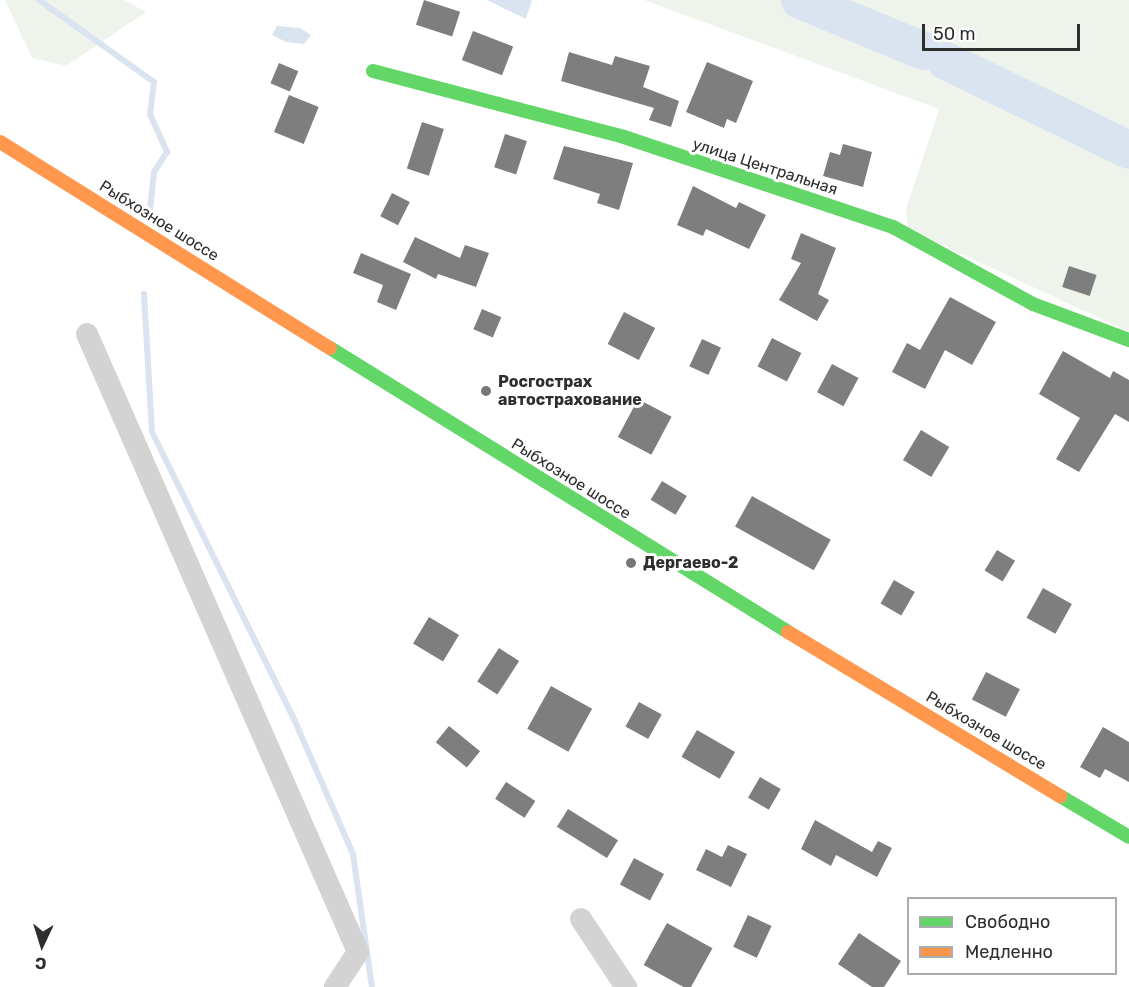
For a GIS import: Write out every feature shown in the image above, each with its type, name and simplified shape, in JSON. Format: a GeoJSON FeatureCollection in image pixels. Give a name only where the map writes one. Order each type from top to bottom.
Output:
{"type":"FeatureCollection","features":[{"type":"Feature","properties":{"kind":"main road","name":"улица Центральная"},"geometry":{"type":"LineString","coordinates":[[373,71],[624,137],[893,227],[1033,304],[1129,340]]}},
{"type":"Feature","properties":{"kind":"main road","name":"Рыбхозное шоссе"},"geometry":{"type":"LineString","coordinates":[[0,142],[696,576],[1129,837]]}},
{"type":"Feature","properties":{"kind":"street"},"geometry":{"type":"LineString","coordinates":[[87,334],[358,952],[335,987]]}},
{"type":"Feature","properties":{"kind":"street"},"geometry":{"type":"LineString","coordinates":[[581,919],[626,987]]}},
{"type":"Feature","properties":{"kind":"shaded area"},"geometry":{"type":"Polygon","coordinates":[[[5,0],[124,0],[146,12],[66,66],[32,58],[5,0]]]}},
{"type":"Feature","properties":{"kind":"shaded area"},"geometry":{"type":"Polygon","coordinates":[[[487,0],[532,0],[526,19],[487,0]]]}},
{"type":"Feature","properties":{"kind":"shaded area"},"geometry":{"type":"Polygon","coordinates":[[[644,0],[1129,0],[1129,332],[908,229],[906,209],[939,109],[644,0]]]}},
{"type":"Feature","properties":{"kind":"shaded area"},"geometry":{"type":"Polygon","coordinates":[[[277,26],[300,28],[311,35],[304,44],[286,42],[272,35],[277,26]]]}},
{"type":"Feature","properties":{"kind":"building"},"geometry":{"type":"Polygon","coordinates":[[[424,0],[460,12],[452,36],[416,25],[424,0]]]}},
{"type":"Feature","properties":{"kind":"building"},"geometry":{"type":"Polygon","coordinates":[[[473,31],[513,46],[502,75],[462,60],[473,31]]]}},
{"type":"Feature","properties":{"kind":"building"},"geometry":{"type":"Polygon","coordinates":[[[569,52],[612,65],[615,56],[650,66],[643,87],[679,101],[671,127],[649,120],[654,108],[561,81],[569,52]]]}},
{"type":"Feature","properties":{"kind":"building"},"geometry":{"type":"Polygon","coordinates":[[[707,62],[753,81],[736,123],[727,119],[724,128],[686,112],[707,62]]]}},
{"type":"Feature","properties":{"kind":"building"},"geometry":{"type":"Polygon","coordinates":[[[279,63],[298,71],[290,91],[270,83],[279,63]]]}},
{"type":"Feature","properties":{"kind":"building"},"geometry":{"type":"Polygon","coordinates":[[[289,95],[319,107],[304,144],[274,132],[289,95]]]}},
{"type":"Feature","properties":{"kind":"building"},"geometry":{"type":"Polygon","coordinates":[[[422,122],[444,129],[429,176],[407,169],[422,122]]]}},
{"type":"Feature","properties":{"kind":"building"},"geometry":{"type":"Polygon","coordinates":[[[505,134],[527,141],[516,174],[494,167],[505,134]]]}},
{"type":"Feature","properties":{"kind":"building"},"geometry":{"type":"Polygon","coordinates":[[[843,144],[872,152],[863,187],[823,176],[830,152],[840,155],[843,144]]]}},
{"type":"Feature","properties":{"kind":"building"},"geometry":{"type":"Polygon","coordinates":[[[564,146],[633,163],[619,210],[597,203],[600,194],[553,179],[564,146]]]}},
{"type":"Feature","properties":{"kind":"building"},"geometry":{"type":"Polygon","coordinates":[[[693,186],[736,208],[739,202],[766,215],[749,249],[706,229],[703,236],[677,225],[693,186]]]}},
{"type":"Feature","properties":{"kind":"building"},"geometry":{"type":"Polygon","coordinates":[[[392,193],[410,202],[398,225],[380,216],[392,193]]]}},
{"type":"Feature","properties":{"kind":"building"},"geometry":{"type":"Polygon","coordinates":[[[801,233],[836,248],[818,294],[829,300],[817,321],[779,300],[801,263],[791,259],[801,233]]]}},
{"type":"Feature","properties":{"kind":"building"},"geometry":{"type":"Polygon","coordinates":[[[415,237],[460,258],[465,245],[489,253],[476,287],[438,274],[436,279],[403,262],[415,237]]]}},
{"type":"Feature","properties":{"kind":"building"},"geometry":{"type":"Polygon","coordinates":[[[361,253],[411,274],[396,310],[377,302],[383,285],[353,273],[361,253]]]}},
{"type":"Feature","properties":{"kind":"building"},"geometry":{"type":"Polygon","coordinates":[[[1069,266],[1097,275],[1090,296],[1062,287],[1069,266]]]}},
{"type":"Feature","properties":{"kind":"building"},"geometry":{"type":"Polygon","coordinates":[[[950,297],[996,322],[972,365],[945,350],[925,389],[892,372],[907,343],[920,350],[950,297]]]}},
{"type":"Feature","properties":{"kind":"building"},"geometry":{"type":"Polygon","coordinates":[[[482,309],[501,317],[493,337],[473,329],[482,309]]]}},
{"type":"Feature","properties":{"kind":"building"},"geometry":{"type":"Polygon","coordinates":[[[624,312],[655,328],[639,360],[608,344],[624,312]]]}},
{"type":"Feature","properties":{"kind":"building"},"geometry":{"type":"Polygon","coordinates":[[[772,338],[801,353],[787,381],[757,367],[772,338]]]}},
{"type":"Feature","properties":{"kind":"building"},"geometry":{"type":"Polygon","coordinates":[[[702,339],[721,348],[708,375],[689,366],[702,339]]]}},
{"type":"Feature","properties":{"kind":"building"},"geometry":{"type":"Polygon","coordinates":[[[1063,351],[1110,378],[1113,371],[1129,380],[1129,422],[1115,414],[1079,472],[1056,459],[1080,418],[1039,394],[1063,351]]]}},
{"type":"Feature","properties":{"kind":"building"},"geometry":{"type":"Polygon","coordinates":[[[832,364],[858,378],[843,406],[817,392],[832,364]]]}},
{"type":"Feature","properties":{"kind":"building"},"geometry":{"type":"Polygon","coordinates":[[[638,399],[672,417],[651,455],[618,437],[638,399]]]}},
{"type":"Feature","properties":{"kind":"building"},"geometry":{"type":"Polygon","coordinates":[[[921,430],[949,447],[931,477],[903,460],[921,430]]]}},
{"type":"Feature","properties":{"kind":"building"},"geometry":{"type":"Polygon","coordinates":[[[662,481],[687,496],[676,515],[651,500],[662,481]]]}},
{"type":"Feature","properties":{"kind":"building"},"geometry":{"type":"Polygon","coordinates":[[[752,496],[831,540],[814,570],[735,527],[752,496]]]}},
{"type":"Feature","properties":{"kind":"building"},"geometry":{"type":"Polygon","coordinates":[[[997,550],[1015,561],[1003,581],[985,571],[997,550]]]}},
{"type":"Feature","properties":{"kind":"building"},"geometry":{"type":"Polygon","coordinates":[[[894,580],[915,592],[901,615],[880,603],[894,580]]]}},
{"type":"Feature","properties":{"kind":"building"},"geometry":{"type":"Polygon","coordinates":[[[1043,588],[1072,604],[1055,634],[1027,618],[1043,588]]]}},
{"type":"Feature","properties":{"kind":"building"},"geometry":{"type":"Polygon","coordinates":[[[429,617],[459,635],[443,662],[413,644],[429,617]]]}},
{"type":"Feature","properties":{"kind":"building"},"geometry":{"type":"Polygon","coordinates":[[[499,648],[519,661],[497,695],[477,682],[499,648]]]}},
{"type":"Feature","properties":{"kind":"building"},"geometry":{"type":"Polygon","coordinates":[[[986,672],[1020,689],[1006,717],[972,700],[986,672]]]}},
{"type":"Feature","properties":{"kind":"building"},"geometry":{"type":"Polygon","coordinates":[[[551,686],[592,709],[568,752],[527,729],[551,686]]]}},
{"type":"Feature","properties":{"kind":"building"},"geometry":{"type":"Polygon","coordinates":[[[639,702],[662,715],[648,739],[625,726],[639,702]]]}},
{"type":"Feature","properties":{"kind":"building"},"geometry":{"type":"Polygon","coordinates":[[[449,726],[480,751],[467,767],[436,742],[449,726]]]}},
{"type":"Feature","properties":{"kind":"building"},"geometry":{"type":"Polygon","coordinates":[[[1103,727],[1129,742],[1129,782],[1105,769],[1100,778],[1080,767],[1103,727]]]}},
{"type":"Feature","properties":{"kind":"building"},"geometry":{"type":"Polygon","coordinates":[[[697,730],[735,752],[720,779],[682,757],[697,730]]]}},
{"type":"Feature","properties":{"kind":"building"},"geometry":{"type":"Polygon","coordinates":[[[760,777],[781,789],[769,810],[748,798],[760,777]]]}},
{"type":"Feature","properties":{"kind":"building"},"geometry":{"type":"Polygon","coordinates":[[[506,782],[535,801],[524,818],[495,799],[506,782]]]}},
{"type":"Feature","properties":{"kind":"building"},"geometry":{"type":"Polygon","coordinates":[[[568,809],[618,840],[607,858],[557,827],[568,809]]]}},
{"type":"Feature","properties":{"kind":"building"},"geometry":{"type":"Polygon","coordinates":[[[815,820],[872,852],[878,841],[892,848],[877,877],[836,855],[831,866],[801,849],[815,820]]]}},
{"type":"Feature","properties":{"kind":"building"},"geometry":{"type":"Polygon","coordinates":[[[728,845],[747,854],[731,887],[696,870],[706,849],[722,857],[728,845]]]}},
{"type":"Feature","properties":{"kind":"building"},"geometry":{"type":"Polygon","coordinates":[[[634,858],[664,874],[650,900],[620,884],[634,858]]]}},
{"type":"Feature","properties":{"kind":"building"},"geometry":{"type":"Polygon","coordinates":[[[748,915],[772,926],[757,958],[733,947],[748,915]]]}},
{"type":"Feature","properties":{"kind":"building"},"geometry":{"type":"Polygon","coordinates":[[[667,923],[712,948],[691,987],[683,987],[644,965],[667,923]]]}},
{"type":"Feature","properties":{"kind":"building"},"geometry":{"type":"Polygon","coordinates":[[[859,933],[901,961],[884,987],[872,987],[838,964],[859,933]]]}},
{"type":"Feature","properties":{"kind":"waterway"},"geometry":{"type":"LineString","coordinates":[[39,0],[154,82],[150,114],[167,152],[154,172],[150,209]]}},
{"type":"Feature","properties":{"kind":"waterway"},"geometry":{"type":"LineString","coordinates":[[800,0],[924,51]]}},
{"type":"Feature","properties":{"kind":"waterway"},"geometry":{"type":"LineString","coordinates":[[946,61],[1129,150]]}},
{"type":"Feature","properties":{"kind":"waterway"},"geometry":{"type":"LineString","coordinates":[[144,294],[152,432],[294,719],[353,854],[372,987]]}},
{"type":"Feature","properties":{"kind":"traffic: fast"},"geometry":{"type":"LineString","coordinates":[[373,71],[624,137],[893,227],[1033,304],[1129,340]]}},
{"type":"Feature","properties":{"kind":"traffic: fast"},"geometry":{"type":"LineString","coordinates":[[330,348],[788,632]]}},
{"type":"Feature","properties":{"kind":"traffic: fast"},"geometry":{"type":"LineString","coordinates":[[1060,796],[1129,837]]}},
{"type":"Feature","properties":{"kind":"traffic: slow"},"geometry":{"type":"LineString","coordinates":[[0,142],[330,348]]}},
{"type":"Feature","properties":{"kind":"traffic: slow"},"geometry":{"type":"LineString","coordinates":[[788,632],[1060,796]]}},
{"type":"Feature","properties":{"kind":"place","name":"Росгострах автострахование"},"geometry":{"type":"Point","coordinates":[486,391]}},
{"type":"Feature","properties":{"kind":"place","name":"Дергаево-2"},"geometry":{"type":"Point","coordinates":[631,563]}}]}
